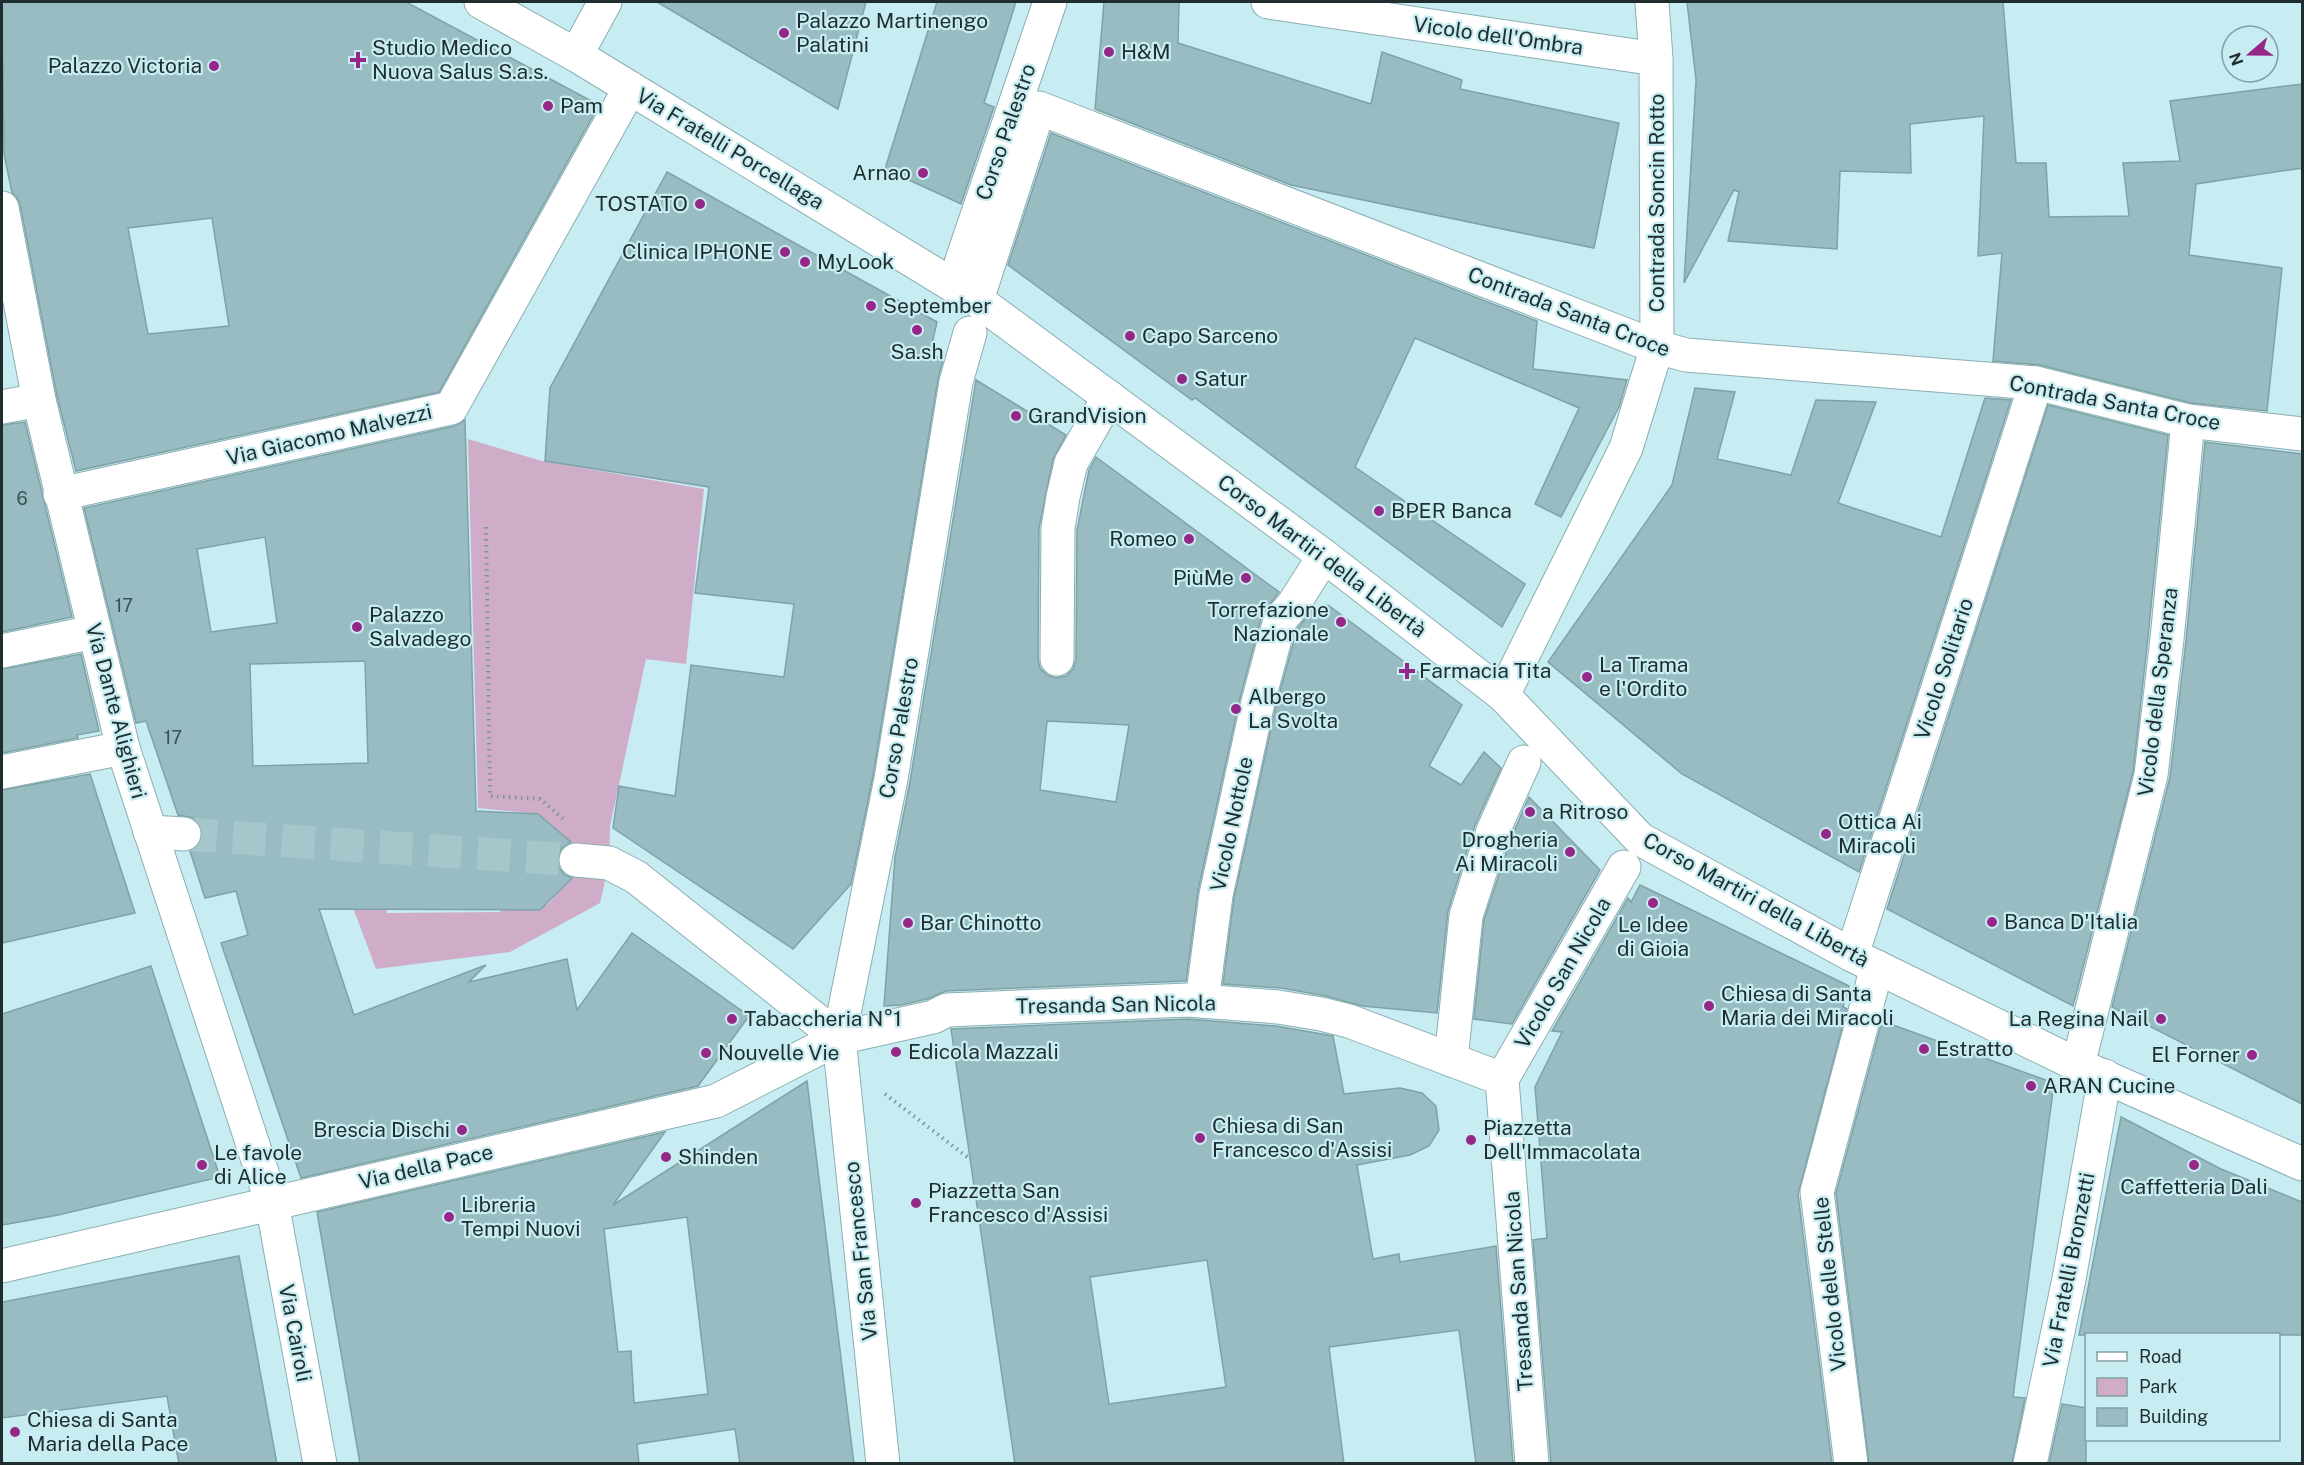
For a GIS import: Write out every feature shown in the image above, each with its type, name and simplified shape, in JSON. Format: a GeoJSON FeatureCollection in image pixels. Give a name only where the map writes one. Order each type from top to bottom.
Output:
{"type":"FeatureCollection","features":[{"type":"Feature","properties":{"kind":"street","name":"Via Fratelli Porcellaga"},"geometry":{"type":"LineString","coordinates":[[481,2],[576,55],[977,300]]}},
{"type":"Feature","properties":{"kind":"street"},"geometry":{"type":"LineString","coordinates":[[576,55],[604,2]]}},
{"type":"Feature","properties":{"kind":"street","name":"Corso Palestro"},"geometry":{"type":"LineString","coordinates":[[961,263],[1050,2]]}},
{"type":"Feature","properties":{"kind":"street","name":"Vicolo dell'Ombra"},"geometry":{"type":"LineString","coordinates":[[1268,2],[1388,10],[1656,59]]}},
{"type":"Feature","properties":{"kind":"street","name":"Contrada Soncin Rotto"},"geometry":{"type":"LineString","coordinates":[[1503,695],[1626,448],[1657,348],[1656,59],[1652,2]]}},
{"type":"Feature","properties":{"kind":"street","name":"Via Giacomo Malvezzi"},"geometry":{"type":"LineString","coordinates":[[60,494],[452,408],[630,88]]}},
{"type":"Feature","properties":{"kind":"street","name":"Corso Palestro"},"geometry":{"type":"LineString","coordinates":[[977,300],[1039,108]]}},
{"type":"Feature","properties":{"kind":"street","name":"Contrada Santa Croce"},"geometry":{"type":"LineString","coordinates":[[1039,108],[1657,348],[1686,355],[2036,383],[2188,421],[2302,434]]}},
{"type":"Feature","properties":{"kind":"street","name":"Via Dante Alighieri"},"geometry":{"type":"LineString","coordinates":[[2,208],[39,400],[60,494],[123,748],[272,1203]]}},
{"type":"Feature","properties":{"kind":"street","name":"Corso Martiri della Libertà"},"geometry":{"type":"LineString","coordinates":[[977,300],[1324,556],[1503,695],[1640,839],[1864,961],[2091,1070],[2302,1164]]}},
{"type":"Feature","properties":{"kind":"street","name":"Corso Palestro"},"geometry":{"type":"LineString","coordinates":[[839,1038],[891,779],[956,382],[970,333]]}},
{"type":"Feature","properties":{"kind":"street","name":"Vicolo Solitario"},"geometry":{"type":"LineString","coordinates":[[1864,961],[2036,383]]}},
{"type":"Feature","properties":{"kind":"street"},"geometry":{"type":"LineString","coordinates":[[1058,659],[1058,528],[1063,497],[1071,462],[1109,397]]}},
{"type":"Feature","properties":{"kind":"street"},"geometry":{"type":"LineString","coordinates":[[2,407],[39,400]]}},
{"type":"Feature","properties":{"kind":"street","name":"Vicolo della Speranza"},"geometry":{"type":"LineString","coordinates":[[2091,1070],[2151,775],[2168,639],[2188,421]]}},
{"type":"Feature","properties":{"kind":"street","name":"Vicolo Nottole"},"geometry":{"type":"LineString","coordinates":[[1202,1001],[1216,895],[1258,702],[1280,620],[1293,605],[1324,556]]}},
{"type":"Feature","properties":{"kind":"street"},"geometry":{"type":"LineString","coordinates":[[2,651],[94,632]]}},
{"type":"Feature","properties":{"kind":"street"},"geometry":{"type":"LineString","coordinates":[[2,772],[123,748]]}},
{"type":"Feature","properties":{"kind":"street"},"geometry":{"type":"LineString","coordinates":[[1451,1060],[1466,916],[1493,831],[1524,762]]}},
{"type":"Feature","properties":{"kind":"street"},"geometry":{"type":"LineString","coordinates":[[150,832],[184,834]]}},
{"type":"Feature","properties":{"kind":"street"},"geometry":{"type":"LineString","coordinates":[[581,860],[609,863],[636,877],[839,1038]]}},
{"type":"Feature","properties":{"kind":"street","name":"Vicolo San Nicola"},"geometry":{"type":"LineString","coordinates":[[1502,1079],[1624,867]]}},
{"type":"Feature","properties":{"kind":"street","name":"Vicolo delle Stelle"},"geometry":{"type":"LineString","coordinates":[[1851,1464],[1817,1192],[1864,961]]}},
{"type":"Feature","properties":{"kind":"street","name":"Tresanda San Nicola"},"geometry":{"type":"LineString","coordinates":[[839,1038],[933,1017],[947,1010],[1064,1004],[1202,1001],[1278,1007],[1349,1021],[1502,1079],[1532,1464]]}},
{"type":"Feature","properties":{"kind":"street","name":"Via della Pace"},"geometry":{"type":"LineString","coordinates":[[2,1266],[716,1101],[839,1038]]}},
{"type":"Feature","properties":{"kind":"street","name":"Via San Francesco"},"geometry":{"type":"LineString","coordinates":[[839,1038],[883,1464]]}},
{"type":"Feature","properties":{"kind":"street","name":"Via Fratelli Bronzetti"},"geometry":{"type":"LineString","coordinates":[[2030,1464],[2069,1279],[2091,1070]]}},
{"type":"Feature","properties":{"kind":"street","name":"Via Cairoli"},"geometry":{"type":"LineString","coordinates":[[272,1203],[320,1464]]}},
{"type":"Feature","properties":{"kind":"path"},"geometry":{"type":"LineString","coordinates":[[486,527],[490,796],[540,799],[586,837],[581,860]]}},
{"type":"Feature","properties":{"kind":"path"},"geometry":{"type":"LineString","coordinates":[[884,1094],[970,1159]]}},
{"type":"Feature","properties":{"kind":"green space"},"geometry":{"type":"Polygon","coordinates":[[[468,439],[542,461],[704,489],[686,664],[646,659],[610,826],[609,863],[600,903],[510,952],[376,969],[352,905],[386,903],[387,913],[500,912],[503,904],[547,905],[574,876],[575,845],[538,814],[478,808],[468,439]]]}},
{"type":"Feature","properties":{"kind":"building"},"geometry":{"type":"Polygon","coordinates":[[[2,2],[406,2],[599,105],[439,392],[76,471],[57,396],[20,204],[12,193],[4,154],[2,2]],[[212,218],[128,228],[148,334],[229,326],[212,218]]]}},
{"type":"Feature","properties":{"kind":"building","name":"Palazzo Martinengo Palatini"},"geometry":{"type":"Polygon","coordinates":[[[657,2],[866,2],[838,109],[755,60],[657,2]]]}},
{"type":"Feature","properties":{"kind":"building"},"geometry":{"type":"Polygon","coordinates":[[[937,2],[1016,2],[984,103],[994,107],[961,204],[885,169],[937,2]]]}},
{"type":"Feature","properties":{"kind":"building"},"geometry":{"type":"Polygon","coordinates":[[[1104,2],[1179,2],[1178,43],[1371,104],[1382,52],[1462,80],[1460,89],[1619,123],[1594,248],[1291,185],[1095,109],[1104,2]]]}},
{"type":"Feature","properties":{"kind":"building"},"geometry":{"type":"Polygon","coordinates":[[[1687,2],[2003,2],[2016,163],[2046,163],[2049,217],[2129,216],[2123,163],[2180,161],[2170,101],[2302,84],[2302,168],[2196,184],[2189,255],[2282,268],[2267,411],[2191,403],[2040,365],[1993,361],[2002,253],[1978,256],[1984,116],[1910,124],[1911,173],[1840,171],[1837,249],[1728,241],[1739,192],[1734,190],[1684,283],[1696,80],[1687,2]]]}},
{"type":"Feature","properties":{"kind":"building"},"geometry":{"type":"Polygon","coordinates":[[[1051,133],[1537,321],[1533,369],[1627,380],[1619,407],[1561,517],[1535,504],[1579,408],[1415,338],[1355,467],[1525,584],[1502,627],[1195,398],[1192,400],[1008,265],[1051,133]]]}},
{"type":"Feature","properties":{"kind":"building"},"geometry":{"type":"Polygon","coordinates":[[[667,172],[937,322],[930,353],[943,360],[873,776],[851,884],[793,949],[613,828],[619,786],[675,796],[691,665],[784,677],[794,604],[695,593],[709,487],[545,461],[550,388],[667,172]]]}},
{"type":"Feature","properties":{"kind":"building"},"geometry":{"type":"Polygon","coordinates":[[[976,380],[1066,435],[1053,459],[1039,528],[1038,659],[1040,668],[1047,675],[1056,678],[1066,676],[1073,669],[1076,660],[1077,530],[1089,470],[1096,457],[1279,592],[1262,615],[1240,698],[1198,891],[1186,981],[946,991],[927,999],[884,1006],[895,857],[910,782],[976,380]],[[1047,721],[1040,790],[1116,802],[1129,725],[1047,721]]]}},
{"type":"Feature","properties":{"kind":"building"},"geometry":{"type":"Polygon","coordinates":[[[1695,388],[1735,392],[1717,459],[1791,475],[1816,400],[1876,402],[1838,503],[1941,537],[1985,398],[2011,400],[1859,872],[1682,774],[1548,662],[1672,485],[1695,388]]]}},
{"type":"Feature","properties":{"kind":"building"},"geometry":{"type":"Polygon","coordinates":[[[2048,405],[2168,435],[2133,772],[2073,1006],[1887,909],[2048,405]]]}},
{"type":"Feature","properties":{"kind":"building"},"geometry":{"type":"Polygon","coordinates":[[[465,420],[476,811],[538,814],[571,842],[561,849],[557,859],[559,868],[565,875],[572,878],[540,910],[319,909],[354,1015],[486,965],[469,982],[567,959],[577,1010],[632,933],[749,1016],[698,1086],[301,1178],[221,943],[248,935],[236,891],[205,898],[190,851],[200,844],[203,835],[201,826],[194,818],[178,815],[146,721],[136,723],[84,508],[455,426],[465,420]],[[265,537],[197,549],[211,632],[277,623],[265,537]],[[365,661],[250,664],[253,766],[368,763],[365,661]]]}},
{"type":"Feature","properties":{"kind":"building"},"geometry":{"type":"Polygon","coordinates":[[[25,422],[72,617],[2,632],[2,425],[25,422]]]}},
{"type":"Feature","properties":{"kind":"building"},"geometry":{"type":"Polygon","coordinates":[[[2205,442],[2302,454],[2302,1104],[2112,1007],[2170,777],[2205,442]]]}},
{"type":"Feature","properties":{"kind":"building"},"geometry":{"type":"Polygon","coordinates":[[[1328,605],[1462,705],[1429,766],[1461,785],[1484,752],[1501,768],[1475,825],[1448,911],[1437,1013],[1362,1006],[1326,996],[1281,988],[1223,984],[1234,898],[1276,706],[1297,629],[1312,610],[1328,605]]]}},
{"type":"Feature","properties":{"kind":"building"},"geometry":{"type":"Polygon","coordinates":[[[81,654],[99,731],[77,735],[78,738],[2,753],[2,669],[81,654]]]}},
{"type":"Feature","properties":{"kind":"building"},"geometry":{"type":"Polygon","coordinates":[[[90,774],[135,913],[2,943],[2,790],[90,774]]]}},
{"type":"Feature","properties":{"kind":"building"},"geometry":{"type":"Polygon","coordinates":[[[1529,797],[1600,870],[1512,1024],[1474,1019],[1484,920],[1511,838],[1529,797]]]}},
{"type":"Feature","properties":{"kind":"building"},"geometry":{"type":"Polygon","coordinates":[[[1640,885],[1849,986],[1843,1007],[1847,1009],[1798,1194],[1832,1464],[1551,1464],[1533,1240],[1547,1238],[1535,1087],[1562,1032],[1552,1031],[1628,898],[1631,902],[1640,885]]]}},
{"type":"Feature","properties":{"kind":"building"},"geometry":{"type":"Polygon","coordinates":[[[151,966],[220,1177],[58,1215],[2,1225],[2,1014],[151,966]]]}},
{"type":"Feature","properties":{"kind":"building"},"geometry":{"type":"Polygon","coordinates":[[[1188,1019],[1276,1026],[1333,1036],[1344,1094],[1400,1088],[1422,1093],[1436,1106],[1439,1130],[1429,1146],[1410,1155],[1357,1165],[1373,1259],[1399,1254],[1400,1262],[1496,1246],[1513,1464],[1476,1464],[1459,1330],[1329,1347],[1344,1464],[1015,1464],[951,1029],[1188,1019]],[[1207,1260],[1090,1277],[1109,1404],[1226,1387],[1207,1260]]]}},
{"type":"Feature","properties":{"kind":"building"},"geometry":{"type":"Polygon","coordinates":[[[1882,1021],[2054,1083],[2013,1397],[2025,1398],[2012,1464],[1869,1464],[1836,1193],[1882,1021]]]}},
{"type":"Feature","properties":{"kind":"building"},"geometry":{"type":"Polygon","coordinates":[[[807,1081],[854,1464],[740,1464],[735,1429],[637,1444],[639,1464],[360,1464],[317,1212],[665,1132],[613,1205],[807,1081]],[[687,1217],[604,1229],[618,1352],[631,1351],[634,1403],[708,1394],[687,1217]]]}},
{"type":"Feature","properties":{"kind":"building"},"geometry":{"type":"Polygon","coordinates":[[[2121,1117],[2221,1169],[2302,1202],[2302,1335],[2085,1333],[2085,1335],[2079,1335],[2121,1117]]]}},
{"type":"Feature","properties":{"kind":"building"},"geometry":{"type":"Polygon","coordinates":[[[239,1256],[277,1464],[179,1464],[167,1396],[2,1418],[2,1302],[239,1256]]]}},
{"type":"Feature","properties":{"kind":"building"},"geometry":{"type":"Polygon","coordinates":[[[2062,1404],[2085,1408],[2086,1464],[2049,1464],[2062,1404]]]}},
{"type":"Feature","properties":{"kind":"tunnel"},"geometry":{"type":"LineString","coordinates":[[184,834],[576,860]]}},
{"type":"Feature","properties":{"kind":"place","name":"Palazzo Martinengo Palatini"},"geometry":{"type":"Point","coordinates":[784,33]}},
{"type":"Feature","properties":{"kind":"place","name":"H&M"},"geometry":{"type":"Point","coordinates":[1109,52]}},
{"type":"Feature","properties":{"kind":"place","name":"Studio Medico Nuova Salus S.a.s."},"geometry":{"type":"Point","coordinates":[358,60]}},
{"type":"Feature","properties":{"kind":"place","name":"Palazzo Victoria"},"geometry":{"type":"Point","coordinates":[214,66]}},
{"type":"Feature","properties":{"kind":"place","name":"Pam"},"geometry":{"type":"Point","coordinates":[548,106]}},
{"type":"Feature","properties":{"kind":"place","name":"Arnao"},"geometry":{"type":"Point","coordinates":[923,173]}},
{"type":"Feature","properties":{"kind":"place","name":"TOSTATO"},"geometry":{"type":"Point","coordinates":[700,204]}},
{"type":"Feature","properties":{"kind":"place","name":"Clinica IPHONE"},"geometry":{"type":"Point","coordinates":[785,252]}},
{"type":"Feature","properties":{"kind":"place","name":"MyLook"},"geometry":{"type":"Point","coordinates":[805,262]}},
{"type":"Feature","properties":{"kind":"place","name":"September"},"geometry":{"type":"Point","coordinates":[871,306]}},
{"type":"Feature","properties":{"kind":"place","name":"Sa.sh"},"geometry":{"type":"Point","coordinates":[917,330]}},
{"type":"Feature","properties":{"kind":"place","name":"Capo Sarceno"},"geometry":{"type":"Point","coordinates":[1130,336]}},
{"type":"Feature","properties":{"kind":"place","name":"Satur"},"geometry":{"type":"Point","coordinates":[1182,379]}},
{"type":"Feature","properties":{"kind":"place","name":"GrandVision"},"geometry":{"type":"Point","coordinates":[1016,416]}},
{"type":"Feature","properties":{"kind":"place","name":"BPER Banca"},"geometry":{"type":"Point","coordinates":[1379,511]}},
{"type":"Feature","properties":{"kind":"place","name":"Romeo"},"geometry":{"type":"Point","coordinates":[1189,539]}},
{"type":"Feature","properties":{"kind":"place","name":"PiùMe"},"geometry":{"type":"Point","coordinates":[1246,578]}},
{"type":"Feature","properties":{"kind":"place","name":"Torrefazione Nazionale"},"geometry":{"type":"Point","coordinates":[1341,622]}},
{"type":"Feature","properties":{"kind":"place","name":"Palazzo Salvadego"},"geometry":{"type":"Point","coordinates":[357,627]}},
{"type":"Feature","properties":{"kind":"place","name":"Farmacia Tita"},"geometry":{"type":"Point","coordinates":[1407,671]}},
{"type":"Feature","properties":{"kind":"place","name":"La Trama e l'Ordito"},"geometry":{"type":"Point","coordinates":[1587,677]}},
{"type":"Feature","properties":{"kind":"place","name":"Albergo La Svolta"},"geometry":{"type":"Point","coordinates":[1236,709]}},
{"type":"Feature","properties":{"kind":"place","name":"a Ritroso"},"geometry":{"type":"Point","coordinates":[1530,812]}},
{"type":"Feature","properties":{"kind":"place","name":"Ottica Ai Miracoli"},"geometry":{"type":"Point","coordinates":[1826,834]}},
{"type":"Feature","properties":{"kind":"place","name":"Drogheria Ai Miracoli"},"geometry":{"type":"Point","coordinates":[1570,852]}},
{"type":"Feature","properties":{"kind":"place","name":"Le Idee di Gioia"},"geometry":{"type":"Point","coordinates":[1653,903]}},
{"type":"Feature","properties":{"kind":"place","name":"Banca D'Italia"},"geometry":{"type":"Point","coordinates":[1992,922]}},
{"type":"Feature","properties":{"kind":"place","name":"Bar Chinotto"},"geometry":{"type":"Point","coordinates":[908,923]}},
{"type":"Feature","properties":{"kind":"place","name":"Chiesa di Santa Maria dei Miracoli"},"geometry":{"type":"Point","coordinates":[1709,1006]}},
{"type":"Feature","properties":{"kind":"place","name":"Tabaccheria N°1"},"geometry":{"type":"Point","coordinates":[732,1019]}},
{"type":"Feature","properties":{"kind":"place","name":"La Regina Nail"},"geometry":{"type":"Point","coordinates":[2161,1019]}},
{"type":"Feature","properties":{"kind":"place","name":"Estratto"},"geometry":{"type":"Point","coordinates":[1924,1049]}},
{"type":"Feature","properties":{"kind":"place","name":"Edicola Mazzali"},"geometry":{"type":"Point","coordinates":[896,1052]}},
{"type":"Feature","properties":{"kind":"place","name":"Nouvelle Vie"},"geometry":{"type":"Point","coordinates":[706,1053]}},
{"type":"Feature","properties":{"kind":"place","name":"El Forner"},"geometry":{"type":"Point","coordinates":[2252,1055]}},
{"type":"Feature","properties":{"kind":"place","name":"ARAN Cucine"},"geometry":{"type":"Point","coordinates":[2031,1086]}},
{"type":"Feature","properties":{"kind":"place","name":"Brescia Dischi"},"geometry":{"type":"Point","coordinates":[462,1130]}},
{"type":"Feature","properties":{"kind":"place","name":"Chiesa di San Francesco d'Assisi"},"geometry":{"type":"Point","coordinates":[1200,1138]}},
{"type":"Feature","properties":{"kind":"place","name":"Piazzetta Dell'Immacolata"},"geometry":{"type":"Point","coordinates":[1471,1140]}},
{"type":"Feature","properties":{"kind":"place","name":"Shinden"},"geometry":{"type":"Point","coordinates":[666,1157]}},
{"type":"Feature","properties":{"kind":"place","name":"Le favole di Alice"},"geometry":{"type":"Point","coordinates":[202,1165]}},
{"type":"Feature","properties":{"kind":"place","name":"Caffetteria Dali"},"geometry":{"type":"Point","coordinates":[2194,1165]}},
{"type":"Feature","properties":{"kind":"place","name":"Piazzetta San Francesco d'Assisi"},"geometry":{"type":"Point","coordinates":[916,1203]}},
{"type":"Feature","properties":{"kind":"place","name":"Libreria Tempi Nuovi"},"geometry":{"type":"Point","coordinates":[449,1217]}},
{"type":"Feature","properties":{"kind":"place","name":"Chiesa di Santa Maria della Pace"},"geometry":{"type":"Point","coordinates":[15,1432]}}]}
